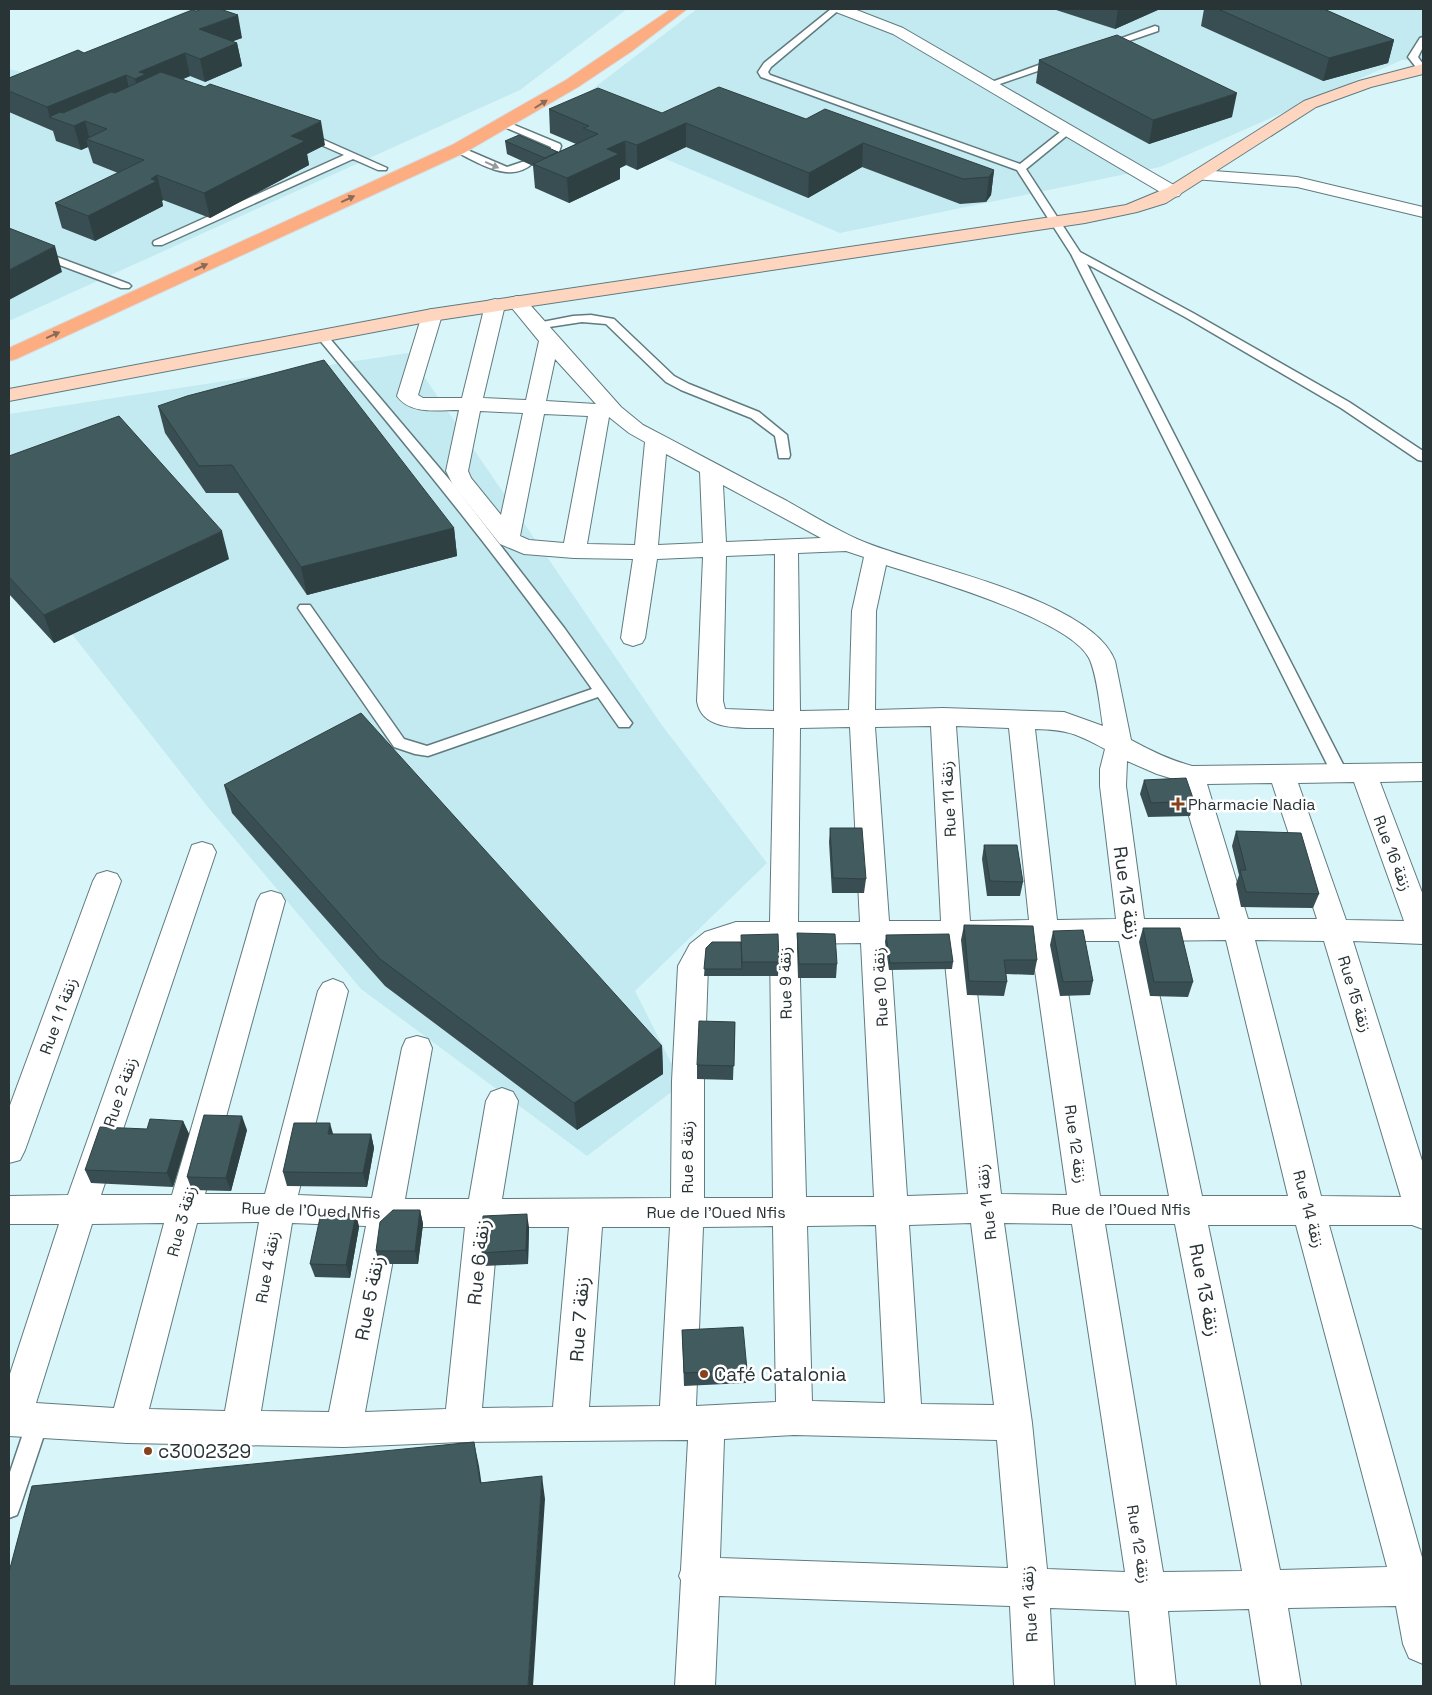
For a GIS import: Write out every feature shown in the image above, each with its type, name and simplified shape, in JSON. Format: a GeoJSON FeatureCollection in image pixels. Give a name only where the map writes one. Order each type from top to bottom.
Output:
{"type":"FeatureCollection","features":[{"type":"Feature","properties":{"kind":"main road"},"geometry":{"type":"LineString","coordinates":[[9,337],[470,128],[564,74],[655,9]]}},
{"type":"Feature","properties":{"kind":"main road"},"geometry":{"type":"LineString","coordinates":[[9,355],[458,149],[584,78],[680,9]]}},
{"type":"Feature","properties":{"kind":"street"},"geometry":{"type":"LineString","coordinates":[[841,9],[898,31],[1173,192]]}},
{"type":"Feature","properties":{"kind":"street"},"geometry":{"type":"LineString","coordinates":[[9,394],[432,315],[1055,222],[1128,209],[1160,200],[1310,104],[1365,84],[1422,69]]}},
{"type":"Feature","properties":{"kind":"street"},"geometry":{"type":"LineString","coordinates":[[1200,175],[1297,182],[1423,212]]}},
{"type":"Feature","properties":{"kind":"street"},"geometry":{"type":"LineString","coordinates":[[517,302],[607,410],[656,440],[848,544],[994,594],[1045,614],[1072,628],[1093,644],[1101,657],[1118,746]]}},
{"type":"Feature","properties":{"kind":"street"},"geometry":{"type":"LineString","coordinates":[[495,305],[471,404],[458,471],[461,480],[508,539],[524,547],[646,552],[786,548],[848,544]]}},
{"type":"Feature","properties":{"kind":"street"},"geometry":{"type":"LineString","coordinates":[[432,315],[407,396],[414,402],[423,404],[471,404],[607,410]]}},
{"type":"Feature","properties":{"kind":"street"},"geometry":{"type":"LineString","coordinates":[[508,539],[515,493],[536,407],[542,333]]}},
{"type":"Feature","properties":{"kind":"street"},"geometry":{"type":"LineString","coordinates":[[574,550],[607,410]]}},
{"type":"Feature","properties":{"kind":"street"},"geometry":{"type":"LineString","coordinates":[[633,638],[646,552],[656,440]]}},
{"type":"Feature","properties":{"kind":"street"},"geometry":{"type":"LineString","coordinates":[[711,470],[715,550],[711,710],[715,715],[722,717],[788,720],[862,717],[944,717],[1064,720],[1086,728],[1118,746],[1166,768],[1192,774],[1423,772]]}},
{"type":"Feature","properties":{"kind":"street","name":"Rue 9 زنقة"},"geometry":{"type":"LineString","coordinates":[[786,548],[788,720],[784,933],[794,1418]]}},
{"type":"Feature","properties":{"kind":"street","name":"Rue 10 زنقة"},"geometry":{"type":"LineString","coordinates":[[876,555],[864,611],[862,717],[904,1420]]}},
{"type":"Feature","properties":{"kind":"street","name":"Rue 11 زنقة"},"geometry":{"type":"LineString","coordinates":[[944,717],[956,933],[986,1208],[1014,1423],[1029,1587],[1034,1686]]}},
{"type":"Feature","properties":{"kind":"street","name":"Rue 12 زنقة"},"geometry":{"type":"LineString","coordinates":[[1021,719],[1044,930],[1086,1210],[1147,1592],[1156,1686]]}},
{"type":"Feature","properties":{"kind":"street","name":"Rue 13 زنقة"},"geometry":{"type":"LineString","coordinates":[[1118,746],[1114,762],[1113,786],[1131,928],[1265,1589],[1281,1686]]}},
{"type":"Feature","properties":{"kind":"street","name":"Rue 14 زنقة"},"geometry":{"type":"LineString","coordinates":[[1192,774],[1195,793],[1237,928],[1308,1209],[1417,1586],[1423,1644]]}},
{"type":"Feature","properties":{"kind":"street","name":"Rue 15 زنقة"},"geometry":{"type":"LineString","coordinates":[[1282,774],[1335,930],[1423,1212]]}},
{"type":"Feature","properties":{"kind":"street","name":"Rue 16 زنقة"},"geometry":{"type":"LineString","coordinates":[[1352,774],[1423,932]]}},
{"type":"Feature","properties":{"kind":"street","name":"Rue 2 زنقة"},"geometry":{"type":"LineString","coordinates":[[20,1419],[80,1209],[202,852]]}},
{"type":"Feature","properties":{"kind":"street","name":"Rue 1 زنقة 1"},"geometry":{"type":"LineString","coordinates":[[9,1150],[107,881]]}},
{"type":"Feature","properties":{"kind":"street","name":"Rue 3 زنقة"},"geometry":{"type":"LineString","coordinates":[[127,1426],[184,1209],[271,901]]}},
{"type":"Feature","properties":{"kind":"street"},"geometry":{"type":"LineString","coordinates":[[784,933],[956,933],[1131,928],[1423,932]]}},
{"type":"Feature","properties":{"kind":"street","name":"Rue 8 زنقة"},"geometry":{"type":"LineString","coordinates":[[695,1686],[698,1576],[687,1212],[688,1080],[693,966],[698,952],[723,935],[736,933],[784,933]]}},
{"type":"Feature","properties":{"kind":"street","name":"Rue 4 زنقة"},"geometry":{"type":"LineString","coordinates":[[240,1428],[278,1208],[333,991]]}},
{"type":"Feature","properties":{"kind":"street","name":"Rue 5 زنقة"},"geometry":{"type":"LineString","coordinates":[[344,1430],[417,1048]]}},
{"type":"Feature","properties":{"kind":"street","name":"Rue 6 زنقة"},"geometry":{"type":"LineString","coordinates":[[462,1425],[482,1212],[502,1101]]}},
{"type":"Feature","properties":{"kind":"street","name":"Rue de l'Oued Nfis"},"geometry":{"type":"LineString","coordinates":[[9,1210],[278,1208],[385,1212],[587,1213],[893,1211],[986,1208],[1086,1210],[1308,1209],[1423,1212]]}},
{"type":"Feature","properties":{"kind":"street","name":"Rue 7 زنقة"},"geometry":{"type":"LineString","coordinates":[[570,1425],[587,1213]]}},
{"type":"Feature","properties":{"kind":"street"},"geometry":{"type":"LineString","coordinates":[[20,1419],[127,1426],[344,1430],[462,1425],[570,1425],[794,1418],[1014,1423]]}},
{"type":"Feature","properties":{"kind":"street"},"geometry":{"type":"LineString","coordinates":[[698,1576],[1147,1592],[1417,1586]]}},
{"type":"Feature","properties":{"kind":"lane"},"geometry":{"type":"LineString","coordinates":[[836,9],[767,65],[763,72],[766,77],[1021,168],[1076,254],[1352,774]]}},
{"type":"Feature","properties":{"kind":"lane"},"geometry":{"type":"LineString","coordinates":[[1091,50],[1155,29]]}},
{"type":"Feature","properties":{"kind":"lane"},"geometry":{"type":"LineString","coordinates":[[1422,69],[1413,57],[1423,40]]}},
{"type":"Feature","properties":{"kind":"lane"},"geometry":{"type":"LineString","coordinates":[[991,84],[1064,60]]}},
{"type":"Feature","properties":{"kind":"lane"},"geometry":{"type":"LineString","coordinates":[[505,124],[556,146],[554,152],[542,157]]}},
{"type":"Feature","properties":{"kind":"lane"},"geometry":{"type":"LineString","coordinates":[[1021,168],[1066,131]]}},
{"type":"Feature","properties":{"kind":"lane"},"geometry":{"type":"LineString","coordinates":[[300,132],[382,168]]}},
{"type":"Feature","properties":{"kind":"lane"},"geometry":{"type":"LineString","coordinates":[[458,149],[505,170],[514,170],[528,163]]}},
{"type":"Feature","properties":{"kind":"lane"},"geometry":{"type":"LineString","coordinates":[[158,243],[353,155]]}},
{"type":"Feature","properties":{"kind":"lane"},"geometry":{"type":"LineString","coordinates":[[9,242],[124,286]]}},
{"type":"Feature","properties":{"kind":"lane"},"geometry":{"type":"LineString","coordinates":[[1076,254],[1189,315],[1345,405],[1423,457]]}},
{"type":"Feature","properties":{"kind":"lane"},"geometry":{"type":"LineString","coordinates":[[542,333],[586,317],[596,317],[610,321],[670,379],[685,387],[755,415],[781,436],[784,455]]}},
{"type":"Feature","properties":{"kind":"lane"},"geometry":{"type":"LineString","coordinates":[[322,336],[454,494],[560,632],[624,724]]}},
{"type":"Feature","properties":{"kind":"lane"},"geometry":{"type":"LineString","coordinates":[[305,608],[384,724],[399,742],[415,749],[428,751],[600,691]]}},
{"type":"Feature","properties":{"kind":"lane"},"geometry":{"type":"LineString","coordinates":[[9,1507],[20,1419]]}},
{"type":"Feature","properties":{"kind":"shaded area"},"geometry":{"type":"Polygon","coordinates":[[[190,9],[627,9],[520,90],[9,321],[9,69],[35,75],[190,9]]]}},
{"type":"Feature","properties":{"kind":"shaded area"},"geometry":{"type":"Polygon","coordinates":[[[697,9],[1423,9],[1423,60],[1402,60],[1160,167],[840,233],[560,114],[697,9]]]}},
{"type":"Feature","properties":{"kind":"shaded area"},"geometry":{"type":"Polygon","coordinates":[[[408,353],[661,724],[767,863],[635,991],[682,1084],[587,1156],[361,989],[207,806],[9,554],[9,414],[408,353]]]}},
{"type":"Feature","properties":{"kind":"building"},"geometry":{"type":"Polygon","coordinates":[[[220,9],[238,15],[199,29],[237,43],[200,59],[185,53],[139,72],[146,74],[135,79],[126,75],[47,107],[9,91],[9,78],[78,50],[84,53],[192,10],[220,9]]]}},
{"type":"Feature","properties":{"kind":"building"},"geometry":{"type":"Polygon","coordinates":[[[1218,9],[1324,9],[1394,40],[1329,58],[1218,9]]]}},
{"type":"Feature","properties":{"kind":"building"},"geometry":{"type":"Polygon","coordinates":[[[1117,35],[1237,93],[1153,120],[1039,60],[1117,35]]]}},
{"type":"Feature","properties":{"kind":"building"},"geometry":{"type":"Polygon","coordinates":[[[161,72],[205,87],[210,84],[321,121],[291,136],[305,141],[204,193],[157,175],[151,179],[157,181],[88,216],[55,203],[144,160],[86,139],[107,129],[85,121],[74,126],[49,117],[60,112],[63,113],[111,92],[115,93],[161,72]]]}},
{"type":"Feature","properties":{"kind":"building"},"geometry":{"type":"Polygon","coordinates":[[[719,87],[806,119],[825,109],[994,170],[989,177],[963,179],[863,143],[809,173],[686,123],[637,145],[625,141],[607,149],[619,154],[567,178],[533,164],[598,134],[583,128],[589,126],[549,109],[598,88],[662,113],[719,87]]]}},
{"type":"Feature","properties":{"kind":"building"},"geometry":{"type":"Polygon","coordinates":[[[519,135],[558,152],[545,158],[505,141],[519,135]]]}},
{"type":"Feature","properties":{"kind":"building"},"geometry":{"type":"Polygon","coordinates":[[[9,228],[55,246],[9,270],[9,228]]]}},
{"type":"Feature","properties":{"kind":"building"},"geometry":{"type":"Polygon","coordinates":[[[324,360],[454,528],[301,567],[232,465],[199,466],[158,406],[187,396],[324,360]]]}},
{"type":"Feature","properties":{"kind":"building"},"geometry":{"type":"Polygon","coordinates":[[[119,416],[222,531],[44,615],[9,577],[9,456],[119,416]]]}},
{"type":"Feature","properties":{"kind":"building"},"geometry":{"type":"Polygon","coordinates":[[[361,713],[662,1046],[574,1103],[380,959],[224,785],[361,713]]]}},
{"type":"Feature","properties":{"kind":"building"},"geometry":{"type":"Polygon","coordinates":[[[1186,778],[1194,801],[1151,803],[1144,780],[1186,778]]]}},
{"type":"Feature","properties":{"kind":"building"},"geometry":{"type":"Polygon","coordinates":[[[830,828],[862,828],[866,879],[833,878],[830,828]]]}},
{"type":"Feature","properties":{"kind":"building"},"geometry":{"type":"Polygon","coordinates":[[[1236,831],[1301,833],[1319,894],[1246,892],[1240,870],[1246,870],[1236,831]]]}},
{"type":"Feature","properties":{"kind":"building"},"geometry":{"type":"Polygon","coordinates":[[[984,845],[1017,845],[1023,882],[990,881],[984,845]]]}},
{"type":"Feature","properties":{"kind":"building"},"geometry":{"type":"Polygon","coordinates":[[[964,925],[1033,926],[1037,960],[1004,960],[1007,982],[969,981],[964,925]]]}},
{"type":"Feature","properties":{"kind":"building"},"geometry":{"type":"Polygon","coordinates":[[[1143,928],[1180,928],[1193,982],[1154,982],[1143,928]]]}},
{"type":"Feature","properties":{"kind":"building"},"geometry":{"type":"Polygon","coordinates":[[[1083,930],[1093,981],[1063,982],[1053,931],[1083,930]]]}},
{"type":"Feature","properties":{"kind":"building"},"geometry":{"type":"Polygon","coordinates":[[[797,933],[835,934],[837,964],[799,964],[797,933]]]}},
{"type":"Feature","properties":{"kind":"building"},"geometry":{"type":"Polygon","coordinates":[[[778,934],[779,962],[742,962],[741,935],[778,934]]]}},
{"type":"Feature","properties":{"kind":"building"},"geometry":{"type":"Polygon","coordinates":[[[949,934],[953,962],[890,963],[886,935],[949,934]]]}},
{"type":"Feature","properties":{"kind":"building"},"geometry":{"type":"Polygon","coordinates":[[[712,942],[741,942],[742,969],[704,969],[706,948],[712,942]]]}},
{"type":"Feature","properties":{"kind":"building"},"geometry":{"type":"Polygon","coordinates":[[[699,1021],[735,1022],[734,1066],[697,1065],[699,1021]]]}},
{"type":"Feature","properties":{"kind":"building"},"geometry":{"type":"Polygon","coordinates":[[[204,1115],[242,1116],[226,1178],[187,1177],[204,1115]]]}},
{"type":"Feature","properties":{"kind":"building"},"geometry":{"type":"Polygon","coordinates":[[[150,1119],[183,1121],[167,1173],[85,1170],[100,1127],[147,1129],[150,1119]]]}},
{"type":"Feature","properties":{"kind":"building"},"geometry":{"type":"Polygon","coordinates":[[[294,1123],[330,1123],[328,1134],[371,1134],[363,1173],[283,1172],[294,1123]]]}},
{"type":"Feature","properties":{"kind":"building"},"geometry":{"type":"Polygon","coordinates":[[[393,1210],[420,1210],[415,1251],[376,1251],[380,1222],[393,1210]]]}},
{"type":"Feature","properties":{"kind":"building"},"geometry":{"type":"Polygon","coordinates":[[[321,1213],[356,1214],[346,1265],[310,1264],[321,1213]]]}},
{"type":"Feature","properties":{"kind":"building"},"geometry":{"type":"Polygon","coordinates":[[[527,1214],[526,1250],[482,1253],[483,1216],[527,1214]]]}},
{"type":"Feature","properties":{"kind":"building"},"geometry":{"type":"Polygon","coordinates":[[[743,1327],[747,1370],[684,1373],[682,1330],[743,1327]]]}},
{"type":"Feature","properties":{"kind":"building"},"geometry":{"type":"Polygon","coordinates":[[[474,1442],[480,1483],[542,1476],[528,1686],[9,1686],[9,1572],[32,1486],[474,1442]]]}},
{"type":"Feature","properties":{"kind":"place","name":"Pharmacie Nadia"},"geometry":{"type":"Point","coordinates":[1178,804]}},
{"type":"Feature","properties":{"kind":"place","name":"Café Catalonia"},"geometry":{"type":"Point","coordinates":[704,1374]}},
{"type":"Feature","properties":{"kind":"place","name":"c3002329"},"geometry":{"type":"Point","coordinates":[148,1451]}}]}
